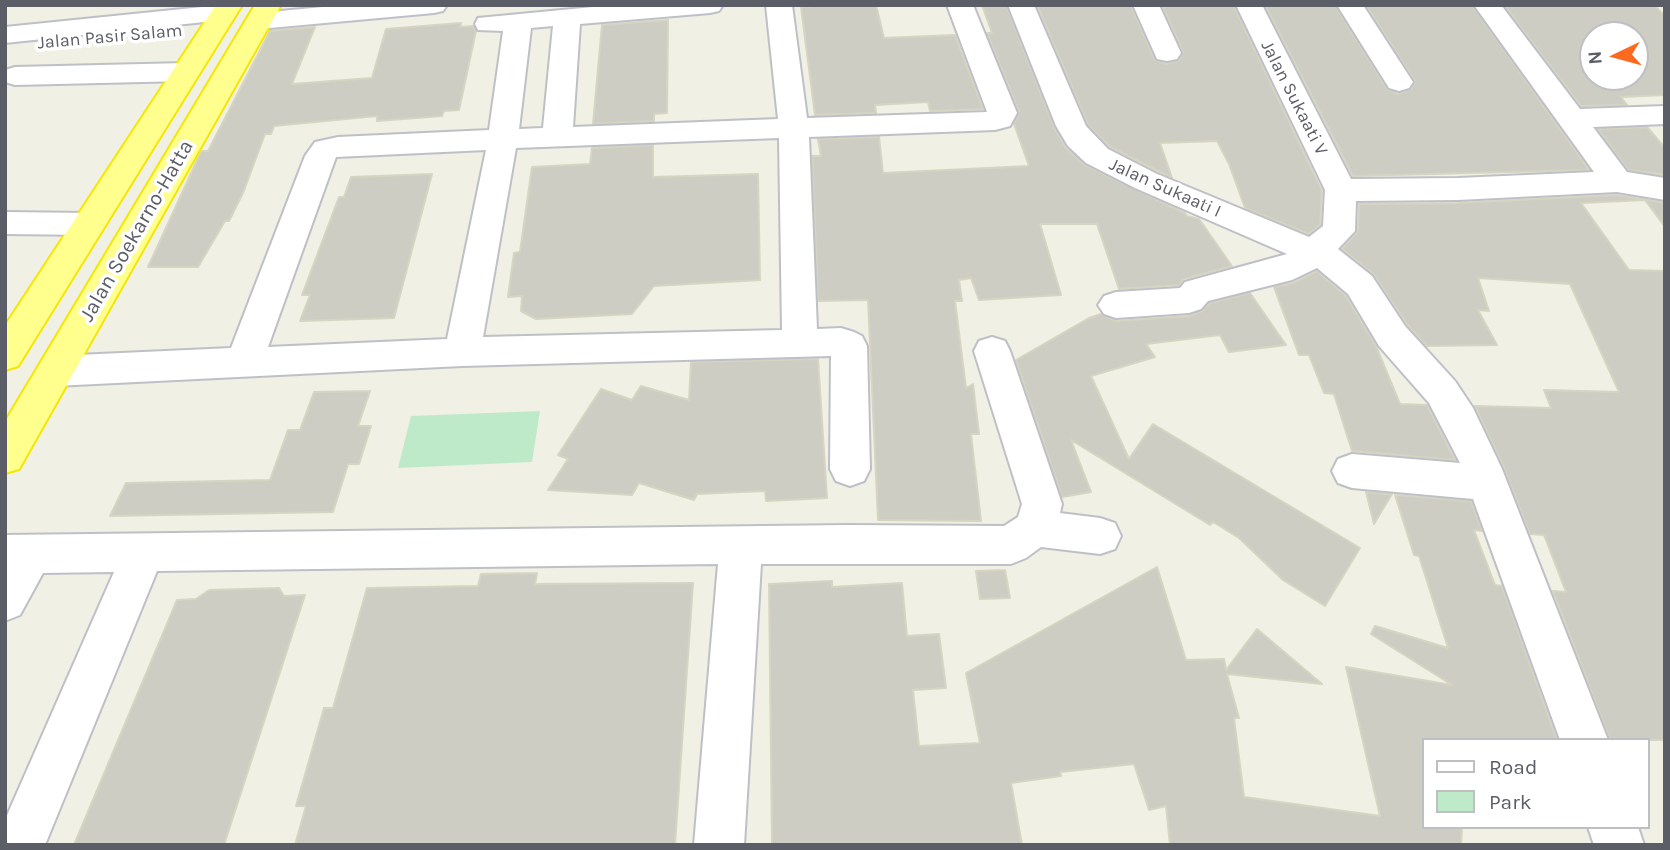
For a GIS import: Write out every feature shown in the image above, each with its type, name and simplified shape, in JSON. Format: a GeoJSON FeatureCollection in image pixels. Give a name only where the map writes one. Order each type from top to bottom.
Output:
{"type":"FeatureCollection","features":[{"type":"Feature","properties":{"kind":"highway","name":"Jalan Soekarno-Hatta"},"geometry":{"type":"LineString","coordinates":[[5,457],[264,13]]}},
{"type":"Feature","properties":{"kind":"highway","name":"Jalan Soekarno-Hatta"},"geometry":{"type":"LineString","coordinates":[[5,356],[222,16]]}},
{"type":"Feature","properties":{"kind":"street"},"geometry":{"type":"LineString","coordinates":[[264,13],[434,5]]}},
{"type":"Feature","properties":{"kind":"street"},"geometry":{"type":"LineString","coordinates":[[488,23],[710,5]]}},
{"type":"Feature","properties":{"kind":"street"},"geometry":{"type":"LineString","coordinates":[[779,5],[794,131],[800,343]]}},
{"type":"Feature","properties":{"kind":"street"},"geometry":{"type":"LineString","coordinates":[[244,362],[320,156],[326,149],[557,136],[794,131],[995,121],[1000,119],[1002,113],[960,5]]}},
{"type":"Feature","properties":{"kind":"street","name":"Jalan Sukaati I"},"geometry":{"type":"LineString","coordinates":[[1021,5],[1071,126],[1079,139],[1097,156],[1146,181],[1315,252],[1345,269],[1360,285],[1392,336],[1450,405],[1487,483],[1583,738]]}},
{"type":"Feature","properties":{"kind":"street"},"geometry":{"type":"LineString","coordinates":[[1146,5],[1167,53]]}},
{"type":"Feature","properties":{"kind":"street","name":"Jalan Sukaati V"},"geometry":{"type":"LineString","coordinates":[[1249,5],[1341,190]]}},
{"type":"Feature","properties":{"kind":"street"},"geometry":{"type":"LineString","coordinates":[[1350,5],[1399,82]]}},
{"type":"Feature","properties":{"kind":"street"},"geometry":{"type":"LineString","coordinates":[[1487,5],[1616,181]]}},
{"type":"Feature","properties":{"kind":"street","name":"Jalan Pasir Salam"},"geometry":{"type":"LineString","coordinates":[[5,35],[222,16]]}},
{"type":"Feature","properties":{"kind":"street","name":"Jalan Pasir Salam"},"geometry":{"type":"LineString","coordinates":[[5,46],[222,16]]}},
{"type":"Feature","properties":{"kind":"street"},"geometry":{"type":"LineString","coordinates":[[557,136],[567,17]]}},
{"type":"Feature","properties":{"kind":"street"},"geometry":{"type":"LineString","coordinates":[[462,352],[503,139],[518,21]]}},
{"type":"Feature","properties":{"kind":"street"},"geometry":{"type":"LineString","coordinates":[[15,76],[186,72]]}},
{"type":"Feature","properties":{"kind":"street"},"geometry":{"type":"LineString","coordinates":[[1572,120],[1665,115]]}},
{"type":"Feature","properties":{"kind":"street"},"geometry":{"type":"LineString","coordinates":[[1116,305],[1189,300],[1197,291],[1280,271],[1299,263],[1339,231],[1341,190],[1458,189],[1616,181],[1665,189]]}},
{"type":"Feature","properties":{"kind":"street"},"geometry":{"type":"LineString","coordinates":[[5,223],[89,225]]}},
{"type":"Feature","properties":{"kind":"street"},"geometry":{"type":"LineString","coordinates":[[55,371],[462,352],[841,342],[849,346],[849,469]]}},
{"type":"Feature","properties":{"kind":"street"},"geometry":{"type":"LineString","coordinates":[[5,601],[18,554],[741,545],[1011,545],[1035,528],[1042,504],[992,351]]}},
{"type":"Feature","properties":{"kind":"street"},"geometry":{"type":"LineString","coordinates":[[1352,471],[1487,483]]}},
{"type":"Feature","properties":{"kind":"street"},"geometry":{"type":"LineString","coordinates":[[1035,528],[1100,537]]}},
{"type":"Feature","properties":{"kind":"street"},"geometry":{"type":"LineString","coordinates":[[719,845],[741,545]]}},
{"type":"Feature","properties":{"kind":"street"},"geometry":{"type":"LineString","coordinates":[[20,845],[143,552]]}},
{"type":"Feature","properties":{"kind":"green space"},"geometry":{"type":"Polygon","coordinates":[[[540,411],[532,462],[398,468],[411,416],[540,411]]]}},
{"type":"Feature","properties":{"kind":"building"},"geometry":{"type":"Polygon","coordinates":[[[876,5],[884,38],[955,35],[983,109],[930,111],[928,102],[875,105],[876,113],[815,115],[801,7],[876,5]]]}},
{"type":"Feature","properties":{"kind":"building"},"geometry":{"type":"Polygon","coordinates":[[[982,5],[1006,5],[1054,127],[1066,148],[1085,165],[1187,216],[1199,219],[1232,266],[1184,279],[1179,285],[1119,289],[1097,224],[1040,224],[1061,295],[979,300],[971,278],[959,280],[962,301],[955,301],[966,388],[973,384],[979,434],[971,434],[981,521],[878,520],[868,300],[818,301],[812,156],[821,156],[818,139],[879,137],[883,173],[1029,166],[1014,124],[1019,112],[987,33],[992,33],[982,5]]]}},
{"type":"Feature","properties":{"kind":"building"},"geometry":{"type":"Polygon","coordinates":[[[1037,5],[1131,5],[1155,60],[1166,64],[1179,60],[1183,52],[1162,5],[1234,6],[1322,191],[1320,225],[1309,234],[1245,208],[1229,164],[1217,141],[1160,143],[1172,178],[1110,147],[1088,125],[1037,5]]]}},
{"type":"Feature","properties":{"kind":"building"},"geometry":{"type":"Polygon","coordinates":[[[1265,5],[1335,5],[1387,89],[1398,94],[1411,89],[1415,81],[1366,5],[1472,5],[1589,170],[1353,176],[1265,5]]]}},
{"type":"Feature","properties":{"kind":"building"},"geometry":{"type":"Polygon","coordinates":[[[1504,5],[1654,5],[1665,16],[1665,95],[1621,97],[1627,105],[1581,106],[1504,5]]]}},
{"type":"Feature","properties":{"kind":"building"},"geometry":{"type":"Polygon","coordinates":[[[668,20],[667,113],[654,114],[654,121],[593,124],[602,25],[668,20]]]}},
{"type":"Feature","properties":{"kind":"building"},"geometry":{"type":"Polygon","coordinates":[[[461,23],[460,27],[473,26],[476,31],[459,110],[444,111],[442,116],[377,121],[377,116],[274,126],[271,134],[265,134],[243,193],[229,221],[225,221],[198,267],[148,267],[199,156],[202,151],[208,151],[270,31],[315,27],[292,84],[372,78],[386,29],[461,23]]]}},
{"type":"Feature","properties":{"kind":"building"},"geometry":{"type":"Polygon","coordinates":[[[1647,127],[1665,148],[1665,175],[1628,170],[1598,129],[1647,127]]]}},
{"type":"Feature","properties":{"kind":"building"},"geometry":{"type":"Polygon","coordinates":[[[653,145],[653,177],[758,174],[760,280],[654,286],[632,314],[536,319],[521,311],[522,296],[508,297],[514,253],[520,252],[532,167],[590,164],[592,148],[653,145]]]}},
{"type":"Feature","properties":{"kind":"building"},"geometry":{"type":"Polygon","coordinates":[[[432,174],[394,318],[300,321],[310,295],[302,295],[339,197],[344,197],[351,177],[432,174]]]}},
{"type":"Feature","properties":{"kind":"building"},"geometry":{"type":"Polygon","coordinates":[[[1617,195],[1665,203],[1665,227],[1645,200],[1581,203],[1629,270],[1665,271],[1665,740],[1609,738],[1553,591],[1566,592],[1544,535],[1530,534],[1504,468],[1475,406],[1551,408],[1544,390],[1619,392],[1570,284],[1478,278],[1489,311],[1478,310],[1497,345],[1426,346],[1407,324],[1374,275],[1342,249],[1358,231],[1359,204],[1458,203],[1617,195]]]}},
{"type":"Feature","properties":{"kind":"building"},"geometry":{"type":"Polygon","coordinates":[[[1317,271],[1346,296],[1376,346],[1400,404],[1427,405],[1455,460],[1352,451],[1334,394],[1324,393],[1309,355],[1299,355],[1274,287],[1293,283],[1317,271]]]}},
{"type":"Feature","properties":{"kind":"building"},"geometry":{"type":"Polygon","coordinates":[[[1250,293],[1286,345],[1229,352],[1220,335],[1146,344],[1155,357],[1091,376],[1129,459],[1153,424],[1360,548],[1325,606],[1283,580],[1239,538],[1213,522],[1210,525],[1071,440],[1091,492],[1062,497],[1016,360],[1089,318],[1101,314],[1116,321],[1189,316],[1202,311],[1209,303],[1250,293]]]}},
{"type":"Feature","properties":{"kind":"building"},"geometry":{"type":"Polygon","coordinates":[[[818,359],[827,498],[766,501],[765,491],[697,494],[694,500],[639,483],[632,495],[548,490],[568,459],[558,455],[601,389],[632,400],[641,386],[689,400],[691,362],[818,359]]]}},
{"type":"Feature","properties":{"kind":"building"},"geometry":{"type":"Polygon","coordinates":[[[370,391],[358,426],[371,426],[359,464],[348,464],[333,512],[110,516],[126,483],[270,480],[288,430],[300,430],[314,392],[370,391]]]}},
{"type":"Feature","properties":{"kind":"building"},"geometry":{"type":"Polygon","coordinates":[[[1366,492],[1392,494],[1374,524],[1366,492]]]}},
{"type":"Feature","properties":{"kind":"building"},"geometry":{"type":"Polygon","coordinates":[[[1395,495],[1471,501],[1482,531],[1474,530],[1495,585],[1502,586],[1556,738],[1422,738],[1422,829],[1462,829],[1461,845],[1170,845],[1166,806],[1149,810],[1134,764],[1060,772],[1061,776],[1011,783],[1022,845],[772,845],[769,584],[832,581],[832,587],[902,583],[907,636],[939,634],[946,688],[913,690],[919,746],[980,743],[966,673],[1157,567],[1186,660],[1224,659],[1226,670],[1257,629],[1322,684],[1227,674],[1239,718],[1234,718],[1244,797],[1380,816],[1346,667],[1452,685],[1371,634],[1375,626],[1448,648],[1419,556],[1414,555],[1395,495]]]}},
{"type":"Feature","properties":{"kind":"building"},"geometry":{"type":"Polygon","coordinates":[[[1005,570],[1010,598],[980,599],[976,571],[1005,570]]]}},
{"type":"Feature","properties":{"kind":"building"},"geometry":{"type":"Polygon","coordinates":[[[537,573],[535,584],[693,583],[675,845],[295,845],[306,806],[296,806],[324,708],[333,708],[367,588],[478,586],[481,574],[537,573]]]}},
{"type":"Feature","properties":{"kind":"building"},"geometry":{"type":"Polygon","coordinates":[[[279,588],[284,596],[305,595],[224,845],[74,845],[177,600],[196,599],[209,590],[279,588]]]}}]}
